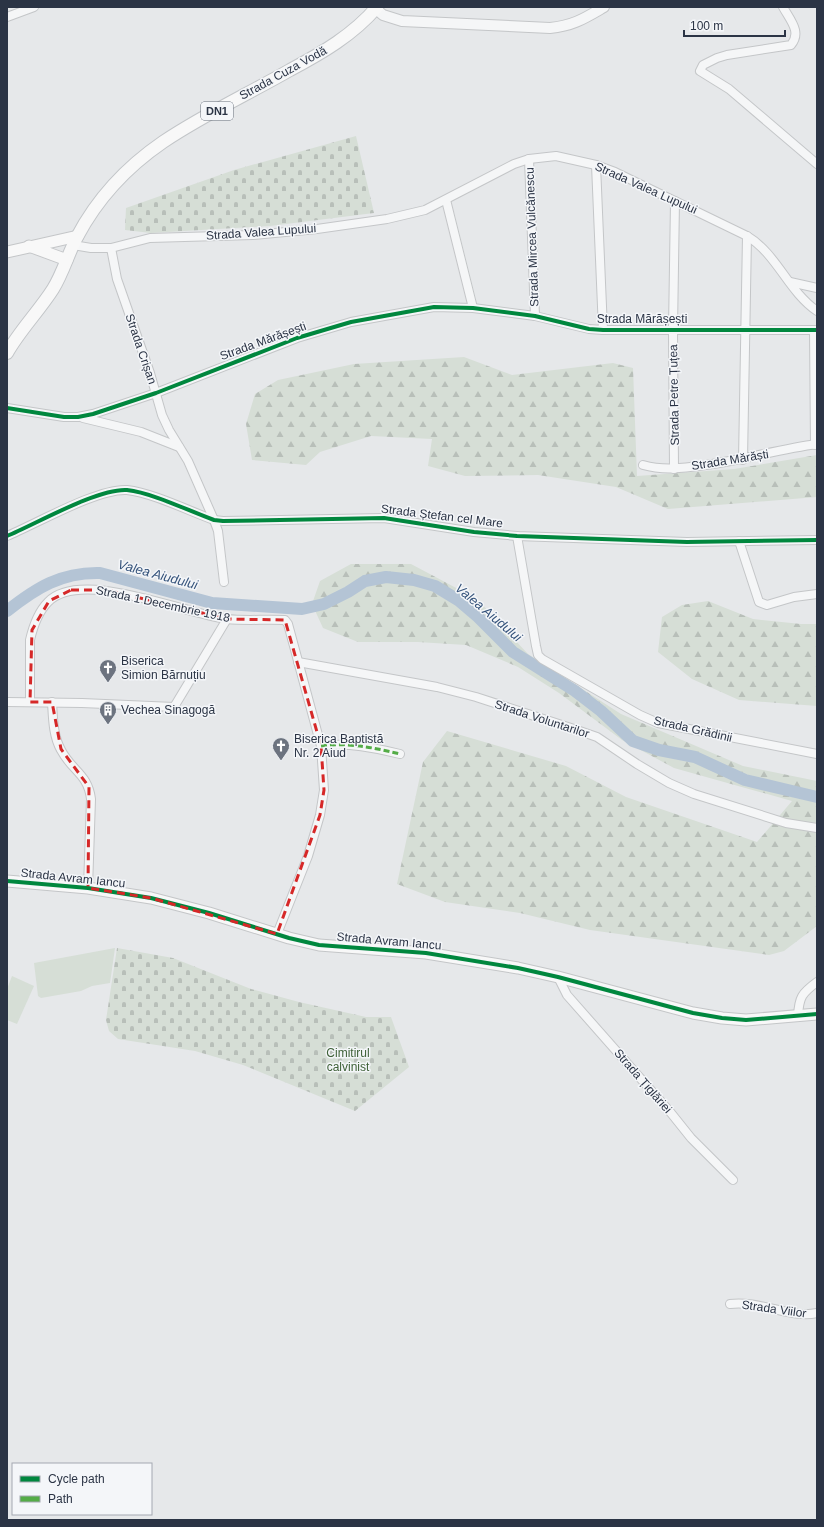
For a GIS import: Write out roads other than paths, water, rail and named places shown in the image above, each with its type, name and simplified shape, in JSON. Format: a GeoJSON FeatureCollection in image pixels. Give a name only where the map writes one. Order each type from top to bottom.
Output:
{"type":"FeatureCollection","features":[{"type":"Feature","properties":{"kind":"main road","name":"Strada Cuza Vodă"},"geometry":{"type":"LineString","coordinates":[[7,353],[26,323],[51,291],[67,260],[75,240],[96,207],[110,189],[143,157],[189,126],[328,49],[356,28],[376,8]]}},
{"type":"Feature","properties":{"kind":"main road"},"geometry":{"type":"LineString","coordinates":[[7,252],[28,246],[75,240]]}},
{"type":"Feature","properties":{"kind":"main road"},"geometry":{"type":"LineString","coordinates":[[28,246],[67,260]]}},
{"type":"Feature","properties":{"kind":"main road","name":"Strada Avram Iancu"},"geometry":{"type":"LineString","coordinates":[[7,881],[88,888],[131,894],[188,907],[302,942],[337,947],[426,953],[518,968],[558,977],[660,1005],[722,1018],[746,1020],[817,1014]]}},
{"type":"Feature","properties":{"kind":"street"},"geometry":{"type":"LineString","coordinates":[[7,17],[34,7]]}},
{"type":"Feature","properties":{"kind":"street"},"geometry":{"type":"LineString","coordinates":[[376,8],[383,15],[402,21],[550,28],[572,24],[604,7]]}},
{"type":"Feature","properties":{"kind":"street"},"geometry":{"type":"LineString","coordinates":[[783,7],[796,30],[797,35],[791,45],[717,58],[703,65],[700,71],[724,86],[817,164]]}},
{"type":"Feature","properties":{"kind":"street","name":"Strada Valea Lupului"},"geometry":{"type":"LineString","coordinates":[[75,240],[91,248],[111,248],[150,238],[253,234],[325,228],[405,216],[446,200],[509,167],[529,159],[556,156],[596,165],[747,236],[762,246],[801,296],[817,311]]}},
{"type":"Feature","properties":{"kind":"street","name":"Strada Mircea Vulcănescu"},"geometry":{"type":"LineString","coordinates":[[529,159],[535,316]]}},
{"type":"Feature","properties":{"kind":"street"},"geometry":{"type":"LineString","coordinates":[[596,165],[603,330]]}},
{"type":"Feature","properties":{"kind":"street"},"geometry":{"type":"LineString","coordinates":[[446,200],[473,308]]}},
{"type":"Feature","properties":{"kind":"street","name":"Strada Petre Țuțea"},"geometry":{"type":"LineString","coordinates":[[674,469],[673,330],[675,201]]}},
{"type":"Feature","properties":{"kind":"street"},"geometry":{"type":"LineString","coordinates":[[743,460],[744,330],[747,236]]}},
{"type":"Feature","properties":{"kind":"street","name":"Strada Crișan"},"geometry":{"type":"LineString","coordinates":[[111,248],[117,279],[156,392],[162,415],[188,461],[218,530],[224,582]]}},
{"type":"Feature","properties":{"kind":"street"},"geometry":{"type":"LineString","coordinates":[[790,282],[817,288]]}},
{"type":"Feature","properties":{"kind":"street","name":"Strada Mărășești"},"geometry":{"type":"LineString","coordinates":[[7,408],[56,416],[78,417],[93,414],[156,392],[297,338],[351,322],[434,307],[473,308],[535,316],[589,329],[603,330],[816,330]]}},
{"type":"Feature","properties":{"kind":"street"},"geometry":{"type":"LineString","coordinates":[[816,330],[816,444]]}},
{"type":"Feature","properties":{"kind":"street"},"geometry":{"type":"LineString","coordinates":[[78,417],[141,432],[179,447]]}},
{"type":"Feature","properties":{"kind":"street","name":"Strada Mărăști"},"geometry":{"type":"LineString","coordinates":[[642,465],[658,469],[674,469],[743,460],[816,444]]}},
{"type":"Feature","properties":{"kind":"street","name":"Strada Ștefan cel Mare"},"geometry":{"type":"LineString","coordinates":[[7,536],[84,501],[114,491],[140,492],[214,520],[384,518],[474,532],[517,536],[629,541],[817,540]]}},
{"type":"Feature","properties":{"kind":"street","name":"Strada Grădinii"},"geometry":{"type":"LineString","coordinates":[[517,536],[538,655],[542,659],[640,715],[658,723],[817,754]]}},
{"type":"Feature","properties":{"kind":"street"},"geometry":{"type":"LineString","coordinates":[[739,541],[756,597],[759,602],[767,604],[794,597],[817,594]]}},
{"type":"Feature","properties":{"kind":"street","name":"Strada 1 Decembrie 1918"},"geometry":{"type":"LineString","coordinates":[[30,702],[30,647],[32,630],[42,609],[49,601],[58,594],[71,590],[107,590],[227,619],[285,620],[288,624],[298,662]]}},
{"type":"Feature","properties":{"kind":"street"},"geometry":{"type":"LineString","coordinates":[[7,702],[52,702],[174,707],[227,619]]}},
{"type":"Feature","properties":{"kind":"street"},"geometry":{"type":"LineString","coordinates":[[277,934],[297,885],[320,815],[324,786],[321,746],[298,662]]}},
{"type":"Feature","properties":{"kind":"street","name":"Strada Voluntarilor"},"geometry":{"type":"LineString","coordinates":[[298,662],[437,687],[571,728],[597,737],[650,772],[669,783],[694,794],[786,823],[817,828]]}},
{"type":"Feature","properties":{"kind":"street"},"geometry":{"type":"LineString","coordinates":[[52,702],[56,739],[60,749],[89,787],[88,888]]}},
{"type":"Feature","properties":{"kind":"street"},"geometry":{"type":"LineString","coordinates":[[321,746],[334,744],[400,754]]}},
{"type":"Feature","properties":{"kind":"street","name":"Strada Țiglăriei"},"geometry":{"type":"LineString","coordinates":[[558,977],[568,995],[691,1138],[733,1180]]}},
{"type":"Feature","properties":{"kind":"street"},"geometry":{"type":"LineString","coordinates":[[798,1016],[801,996],[805,990],[817,982]]}},
{"type":"Feature","properties":{"kind":"street","name":"Strada Viilor"},"geometry":{"type":"LineString","coordinates":[[730,1304],[744,1302],[790,1312],[810,1314],[817,1313]]}},
{"type":"Feature","properties":{"kind":"waterway","name":"Valea Aiudului"},"geometry":{"type":"LineString","coordinates":[[7,611],[28,595],[50,583],[73,575],[86,573],[100,573],[212,603],[302,609],[324,604],[348,592],[365,581],[386,577],[414,580],[435,586],[458,600],[478,617],[513,652],[575,691],[601,711],[633,741],[659,750],[695,757],[745,780],[817,797]]}},
{"type":"Feature","properties":{"kind":"place","name":"Biserica Simion Bărnuțiu"},"geometry":{"type":"Point","coordinates":[108,683]}},
{"type":"Feature","properties":{"kind":"place","name":"Vechea Sinagogă"},"geometry":{"type":"Point","coordinates":[108,725]}},
{"type":"Feature","properties":{"kind":"place","name":"Biserica Baptistă Nr. 2 Aiud"},"geometry":{"type":"Point","coordinates":[281,761]}},
{"type":"Feature","properties":{"kind":"park label","name":"Cimitirul calvinist"},"geometry":{"type":"Point","coordinates":[348,1060]}}]}
